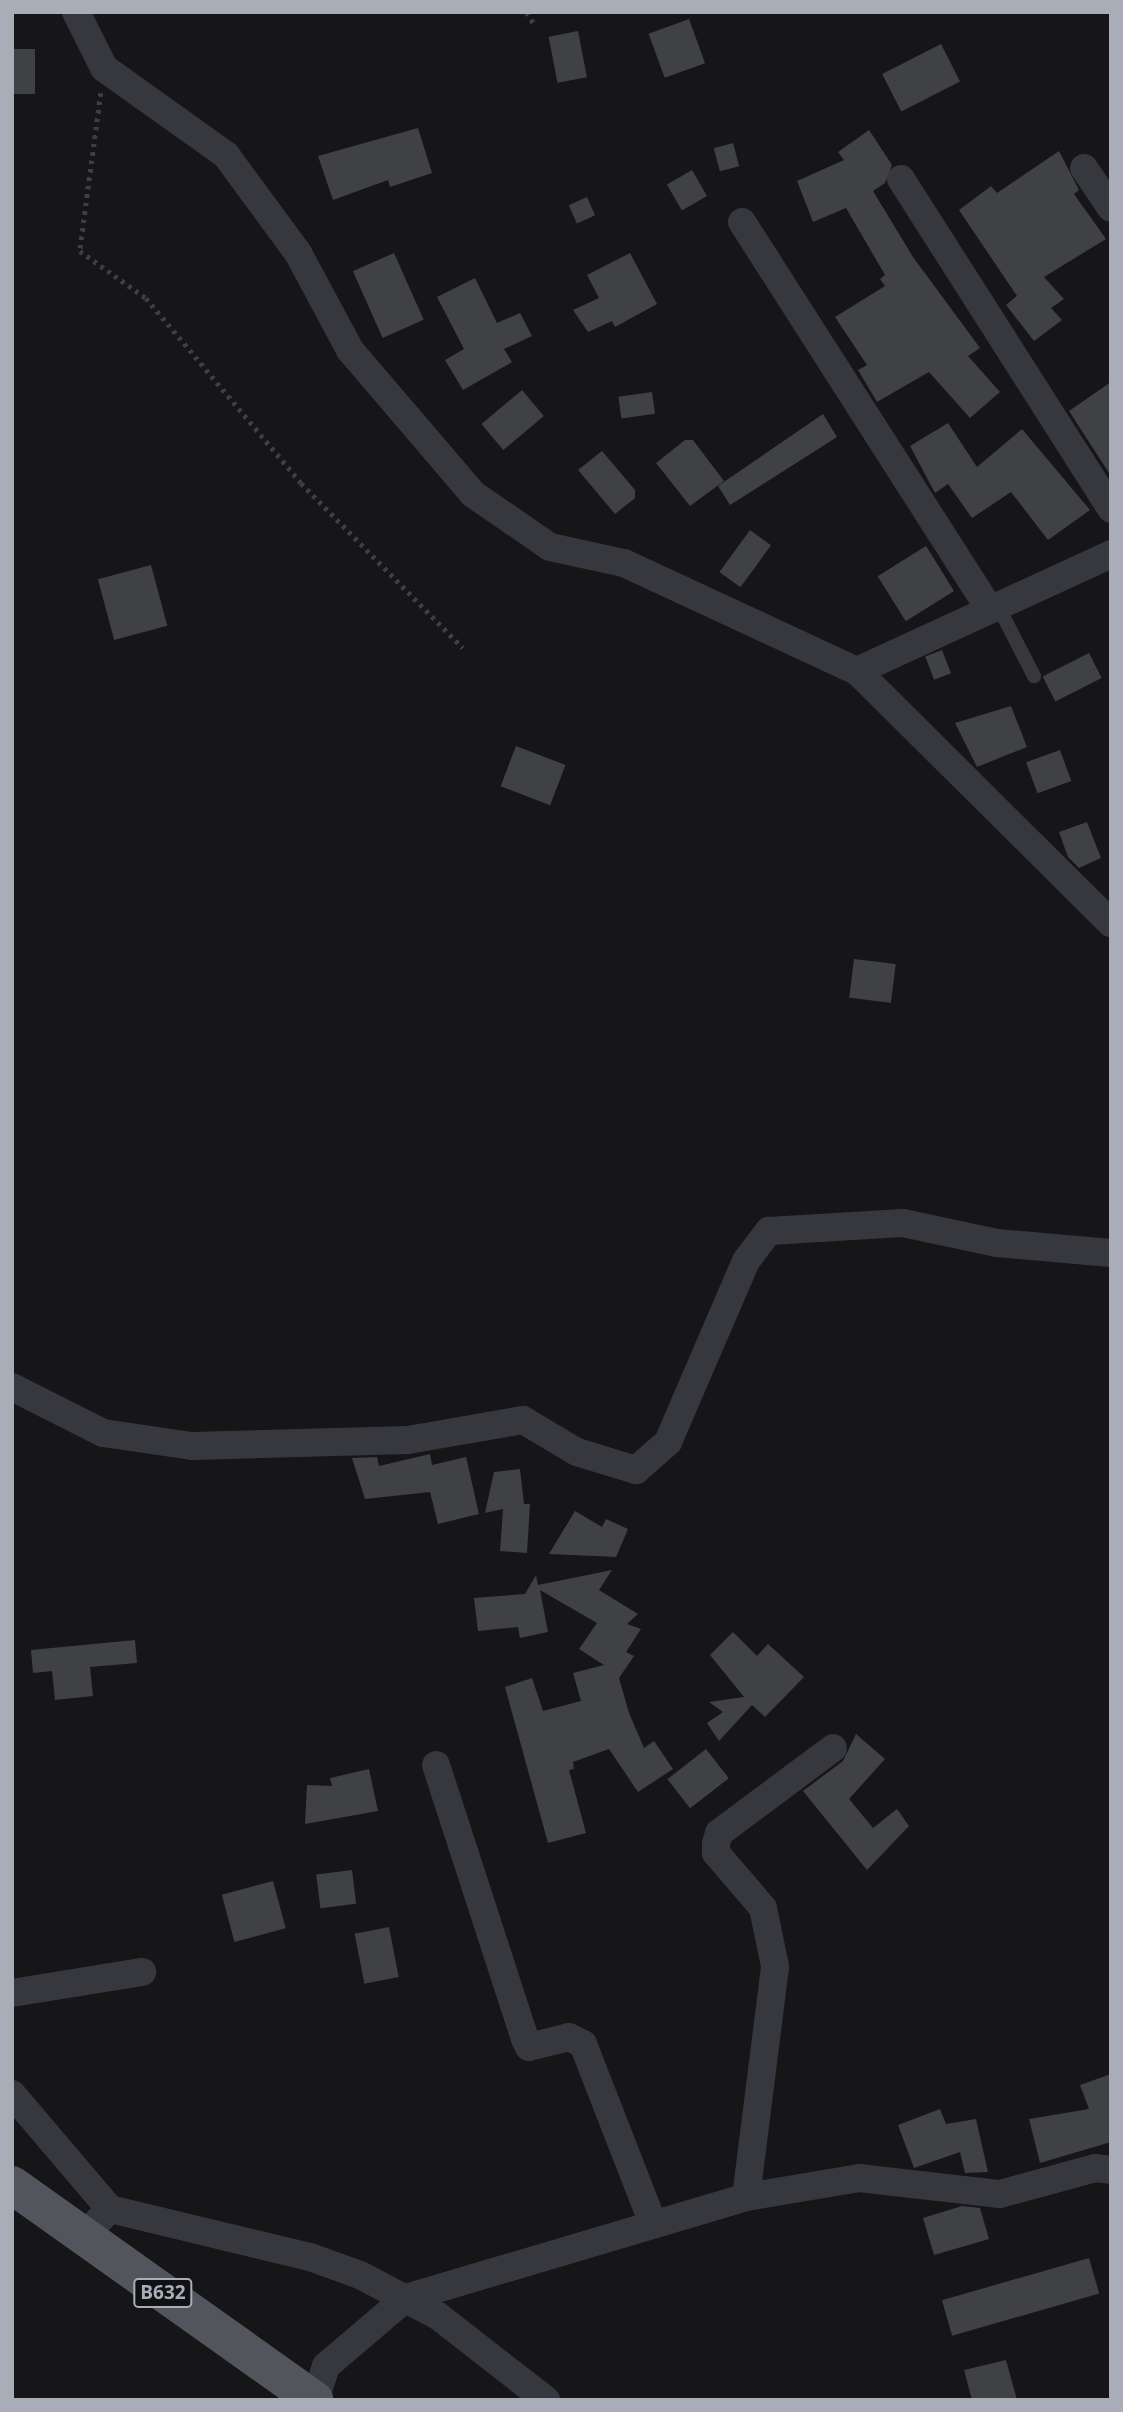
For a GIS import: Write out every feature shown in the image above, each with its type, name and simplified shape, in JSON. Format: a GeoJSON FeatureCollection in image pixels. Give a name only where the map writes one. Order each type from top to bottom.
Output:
{"type":"FeatureCollection","features":[{"type":"Feature","properties":{"kind":"main road","name":"B632"},"geometry":{"type":"LineString","coordinates":[[12,2185],[314,2400]]}},
{"type":"Feature","properties":{"kind":"street"},"geometry":{"type":"LineString","coordinates":[[76,12],[104,68],[226,155],[298,253],[350,350],[473,494],[550,547],[624,563],[857,671],[1111,923]]}},
{"type":"Feature","properties":{"kind":"street"},"geometry":{"type":"LineString","coordinates":[[1084,168],[1111,208]]}},
{"type":"Feature","properties":{"kind":"street"},"geometry":{"type":"LineString","coordinates":[[901,179],[1111,509]]}},
{"type":"Feature","properties":{"kind":"street"},"geometry":{"type":"LineString","coordinates":[[742,222],[994,608]]}},
{"type":"Feature","properties":{"kind":"street"},"geometry":{"type":"LineString","coordinates":[[857,671],[1111,554]]}},
{"type":"Feature","properties":{"kind":"street"},"geometry":{"type":"LineString","coordinates":[[12,1387],[103,1433],[192,1446],[408,1440],[523,1420],[577,1452],[636,1470],[668,1441],[746,1261],[769,1231],[903,1223],[997,1243],[1111,1253]]}},
{"type":"Feature","properties":{"kind":"street"},"geometry":{"type":"LineString","coordinates":[[746,2197],[775,1966],[763,1908],[716,1853],[716,1844],[719,1833],[833,1748]]}},
{"type":"Feature","properties":{"kind":"street"},"geometry":{"type":"LineString","coordinates":[[436,1765],[525,2039],[529,2047],[569,2037],[583,2044],[653,2224]]}},
{"type":"Feature","properties":{"kind":"street"},"geometry":{"type":"LineString","coordinates":[[12,1993],[142,1972]]}},
{"type":"Feature","properties":{"kind":"street"},"geometry":{"type":"LineString","coordinates":[[12,2094],[110,2209],[310,2257],[406,2298],[438,2316],[546,2400]]}},
{"type":"Feature","properties":{"kind":"street"},"geometry":{"type":"LineString","coordinates":[[314,2400],[326,2366],[406,2298],[746,2197],[859,2178],[1000,2194],[1095,2168],[1111,2170]]}},
{"type":"Feature","properties":{"kind":"street"},"geometry":{"type":"LineString","coordinates":[[84,2237],[110,2209]]}},
{"type":"Feature","properties":{"kind":"lane"},"geometry":{"type":"LineString","coordinates":[[994,608],[1034,676]]}},
{"type":"Feature","properties":{"kind":"path"},"geometry":{"type":"LineString","coordinates":[[527,12],[535,26]]}},
{"type":"Feature","properties":{"kind":"path"},"geometry":{"type":"LineString","coordinates":[[104,68],[80,251],[146,298],[302,483],[463,648]]}},
{"type":"Feature","properties":{"kind":"building"},"geometry":{"type":"Polygon","coordinates":[[[689,19],[705,63],[665,78],[649,34],[689,19]]]}},
{"type":"Feature","properties":{"kind":"building"},"geometry":{"type":"Polygon","coordinates":[[[578,31],[587,77],[558,83],[549,37],[578,31]]]}},
{"type":"Feature","properties":{"kind":"building"},"geometry":{"type":"Polygon","coordinates":[[[941,44],[960,81],[901,111],[882,74],[941,44]]]}},
{"type":"Feature","properties":{"kind":"building"},"geometry":{"type":"Polygon","coordinates":[[[12,49],[35,49],[35,94],[12,94],[12,49]]]}},
{"type":"Feature","properties":{"kind":"building"},"geometry":{"type":"Polygon","coordinates":[[[418,128],[432,173],[390,187],[388,180],[333,200],[318,156],[418,128]]]}},
{"type":"Feature","properties":{"kind":"building"},"geometry":{"type":"Polygon","coordinates":[[[869,130],[892,165],[885,183],[873,191],[913,257],[980,348],[968,356],[1000,392],[970,418],[929,372],[877,402],[858,370],[867,365],[835,317],[885,286],[880,279],[885,275],[846,208],[813,222],[797,181],[844,160],[838,152],[869,130]]]}},
{"type":"Feature","properties":{"kind":"building"},"geometry":{"type":"Polygon","coordinates":[[[733,143],[739,166],[720,171],[714,148],[733,143]]]}},
{"type":"Feature","properties":{"kind":"building"},"geometry":{"type":"Polygon","coordinates":[[[1059,151],[1079,190],[1074,194],[1106,239],[1044,277],[1064,299],[1051,308],[1062,320],[1034,341],[1006,305],[1017,296],[959,210],[991,186],[997,193],[1059,151]]]}},
{"type":"Feature","properties":{"kind":"building"},"geometry":{"type":"Polygon","coordinates":[[[692,170],[707,196],[682,210],[667,184],[692,170]]]}},
{"type":"Feature","properties":{"kind":"building"},"geometry":{"type":"Polygon","coordinates":[[[587,197],[595,215],[577,223],[569,205],[587,197]]]}},
{"type":"Feature","properties":{"kind":"building"},"geometry":{"type":"Polygon","coordinates":[[[394,253],[424,320],[383,338],[353,271],[394,253]]]}},
{"type":"Feature","properties":{"kind":"building"},"geometry":{"type":"Polygon","coordinates":[[[630,253],[657,304],[615,327],[612,321],[588,332],[573,310],[599,298],[587,275],[630,253]]]}},
{"type":"Feature","properties":{"kind":"building"},"geometry":{"type":"Polygon","coordinates":[[[475,278],[497,323],[520,313],[532,336],[504,349],[512,362],[463,390],[445,360],[464,349],[437,297],[475,278]]]}},
{"type":"Feature","properties":{"kind":"building"},"geometry":{"type":"Polygon","coordinates":[[[1111,382],[1111,476],[1069,411],[1111,382]]]}},
{"type":"Feature","properties":{"kind":"building"},"geometry":{"type":"Polygon","coordinates":[[[522,390],[544,416],[503,450],[481,424],[522,390]]]}},
{"type":"Feature","properties":{"kind":"building"},"geometry":{"type":"Polygon","coordinates":[[[652,392],[655,414],[621,419],[618,397],[652,392]]]}},
{"type":"Feature","properties":{"kind":"building"},"geometry":{"type":"Polygon","coordinates":[[[823,414],[837,437],[730,505],[718,486],[823,414]]]}},
{"type":"Feature","properties":{"kind":"building"},"geometry":{"type":"Polygon","coordinates":[[[948,423],[977,467],[1022,429],[1090,510],[1048,540],[1011,492],[972,518],[948,484],[935,493],[910,446],[948,423]]]}},
{"type":"Feature","properties":{"kind":"building"},"geometry":{"type":"Polygon","coordinates":[[[685,440],[693,440],[724,481],[690,506],[656,463],[685,440]]]}},
{"type":"Feature","properties":{"kind":"building"},"geometry":{"type":"Polygon","coordinates":[[[602,451],[635,490],[635,498],[615,514],[578,470],[602,451]]]}},
{"type":"Feature","properties":{"kind":"building"},"geometry":{"type":"Polygon","coordinates":[[[750,530],[771,545],[740,587],[719,572],[750,530]]]}},
{"type":"Feature","properties":{"kind":"building"},"geometry":{"type":"Polygon","coordinates":[[[926,546],[954,591],[906,621],[878,576],[926,546]]]}},
{"type":"Feature","properties":{"kind":"building"},"geometry":{"type":"Polygon","coordinates":[[[151,565],[167,626],[114,640],[98,579],[151,565]]]}},
{"type":"Feature","properties":{"kind":"building"},"geometry":{"type":"Polygon","coordinates":[[[942,650],[951,673],[934,680],[925,656],[942,650]]]}},
{"type":"Feature","properties":{"kind":"building"},"geometry":{"type":"Polygon","coordinates":[[[1089,653],[1102,678],[1055,702],[1043,677],[1089,653]]]}},
{"type":"Feature","properties":{"kind":"building"},"geometry":{"type":"Polygon","coordinates":[[[1011,706],[1027,747],[977,767],[955,723],[1011,706]]]}},
{"type":"Feature","properties":{"kind":"building"},"geometry":{"type":"Polygon","coordinates":[[[516,746],[565,765],[550,805],[501,786],[516,746]]]}},
{"type":"Feature","properties":{"kind":"building"},"geometry":{"type":"Polygon","coordinates":[[[1060,750],[1071,781],[1037,793],[1026,762],[1060,750]]]}},
{"type":"Feature","properties":{"kind":"building"},"geometry":{"type":"Polygon","coordinates":[[[1087,822],[1101,858],[1079,868],[1068,857],[1059,832],[1087,822]]]}},
{"type":"Feature","properties":{"kind":"building"},"geometry":{"type":"Polygon","coordinates":[[[854,959],[896,964],[891,1003],[849,998],[854,959]]]}},
{"type":"Feature","properties":{"kind":"building"},"geometry":{"type":"Polygon","coordinates":[[[430,1454],[432,1465],[466,1457],[479,1514],[438,1524],[430,1492],[365,1499],[352,1458],[377,1457],[379,1466],[430,1454]]]}},
{"type":"Feature","properties":{"kind":"building"},"geometry":{"type":"Polygon","coordinates":[[[520,1469],[524,1504],[530,1504],[527,1553],[500,1551],[503,1509],[485,1513],[494,1472],[520,1469]]]}},
{"type":"Feature","properties":{"kind":"building"},"geometry":{"type":"Polygon","coordinates":[[[575,1511],[602,1527],[606,1519],[628,1529],[616,1557],[549,1554],[575,1511]]]}},
{"type":"Feature","properties":{"kind":"building"},"geometry":{"type":"Polygon","coordinates":[[[612,1570],[599,1590],[638,1614],[627,1624],[641,1629],[626,1652],[634,1656],[619,1678],[629,1713],[644,1748],[654,1741],[673,1769],[638,1792],[609,1749],[573,1762],[574,1769],[569,1770],[586,1833],[548,1843],[505,1687],[532,1678],[543,1711],[581,1701],[573,1673],[604,1665],[579,1649],[597,1623],[540,1590],[548,1632],[520,1638],[518,1627],[478,1631],[474,1598],[525,1594],[536,1575],[538,1585],[612,1570]]]}},
{"type":"Feature","properties":{"kind":"building"},"geometry":{"type":"Polygon","coordinates":[[[733,1632],[757,1656],[768,1644],[804,1677],[765,1717],[752,1705],[719,1741],[707,1723],[723,1712],[709,1702],[744,1697],[710,1655],[733,1632]]]}},
{"type":"Feature","properties":{"kind":"building"},"geometry":{"type":"Polygon","coordinates":[[[135,1640],[137,1663],[90,1667],[93,1696],[55,1700],[52,1671],[33,1673],[31,1650],[135,1640]]]}},
{"type":"Feature","properties":{"kind":"building"},"geometry":{"type":"Polygon","coordinates":[[[856,1734],[885,1759],[849,1799],[873,1828],[897,1809],[909,1826],[867,1870],[803,1791],[843,1761],[856,1734]]]}},
{"type":"Feature","properties":{"kind":"building"},"geometry":{"type":"Polygon","coordinates":[[[706,1749],[729,1778],[690,1808],[667,1779],[706,1749]]]}},
{"type":"Feature","properties":{"kind":"building"},"geometry":{"type":"Polygon","coordinates":[[[369,1769],[378,1811],[305,1824],[307,1785],[332,1786],[330,1778],[369,1769]]]}},
{"type":"Feature","properties":{"kind":"building"},"geometry":{"type":"Polygon","coordinates":[[[352,1870],[356,1904],[320,1908],[316,1874],[352,1870]]]}},
{"type":"Feature","properties":{"kind":"building"},"geometry":{"type":"Polygon","coordinates":[[[273,1881],[286,1928],[234,1942],[222,1895],[273,1881]]]}},
{"type":"Feature","properties":{"kind":"building"},"geometry":{"type":"Polygon","coordinates":[[[389,1927],[399,1977],[364,1984],[355,1934],[389,1927]]]}},
{"type":"Feature","properties":{"kind":"building"},"geometry":{"type":"Polygon","coordinates":[[[1111,2074],[1111,2142],[1040,2163],[1029,2119],[1089,2109],[1080,2085],[1111,2074]]]}},
{"type":"Feature","properties":{"kind":"building"},"geometry":{"type":"Polygon","coordinates":[[[940,2109],[946,2124],[976,2119],[988,2172],[965,2173],[960,2152],[914,2168],[898,2125],[940,2109]]]}},
{"type":"Feature","properties":{"kind":"building"},"geometry":{"type":"Polygon","coordinates":[[[962,2206],[980,2208],[989,2239],[934,2255],[923,2218],[962,2206]]]}},
{"type":"Feature","properties":{"kind":"building"},"geometry":{"type":"Polygon","coordinates":[[[1089,2258],[1099,2294],[952,2336],[942,2300],[1089,2258]]]}},
{"type":"Feature","properties":{"kind":"building"},"geometry":{"type":"Polygon","coordinates":[[[1006,2360],[1017,2400],[972,2400],[964,2370],[1006,2360]]]}}]}
